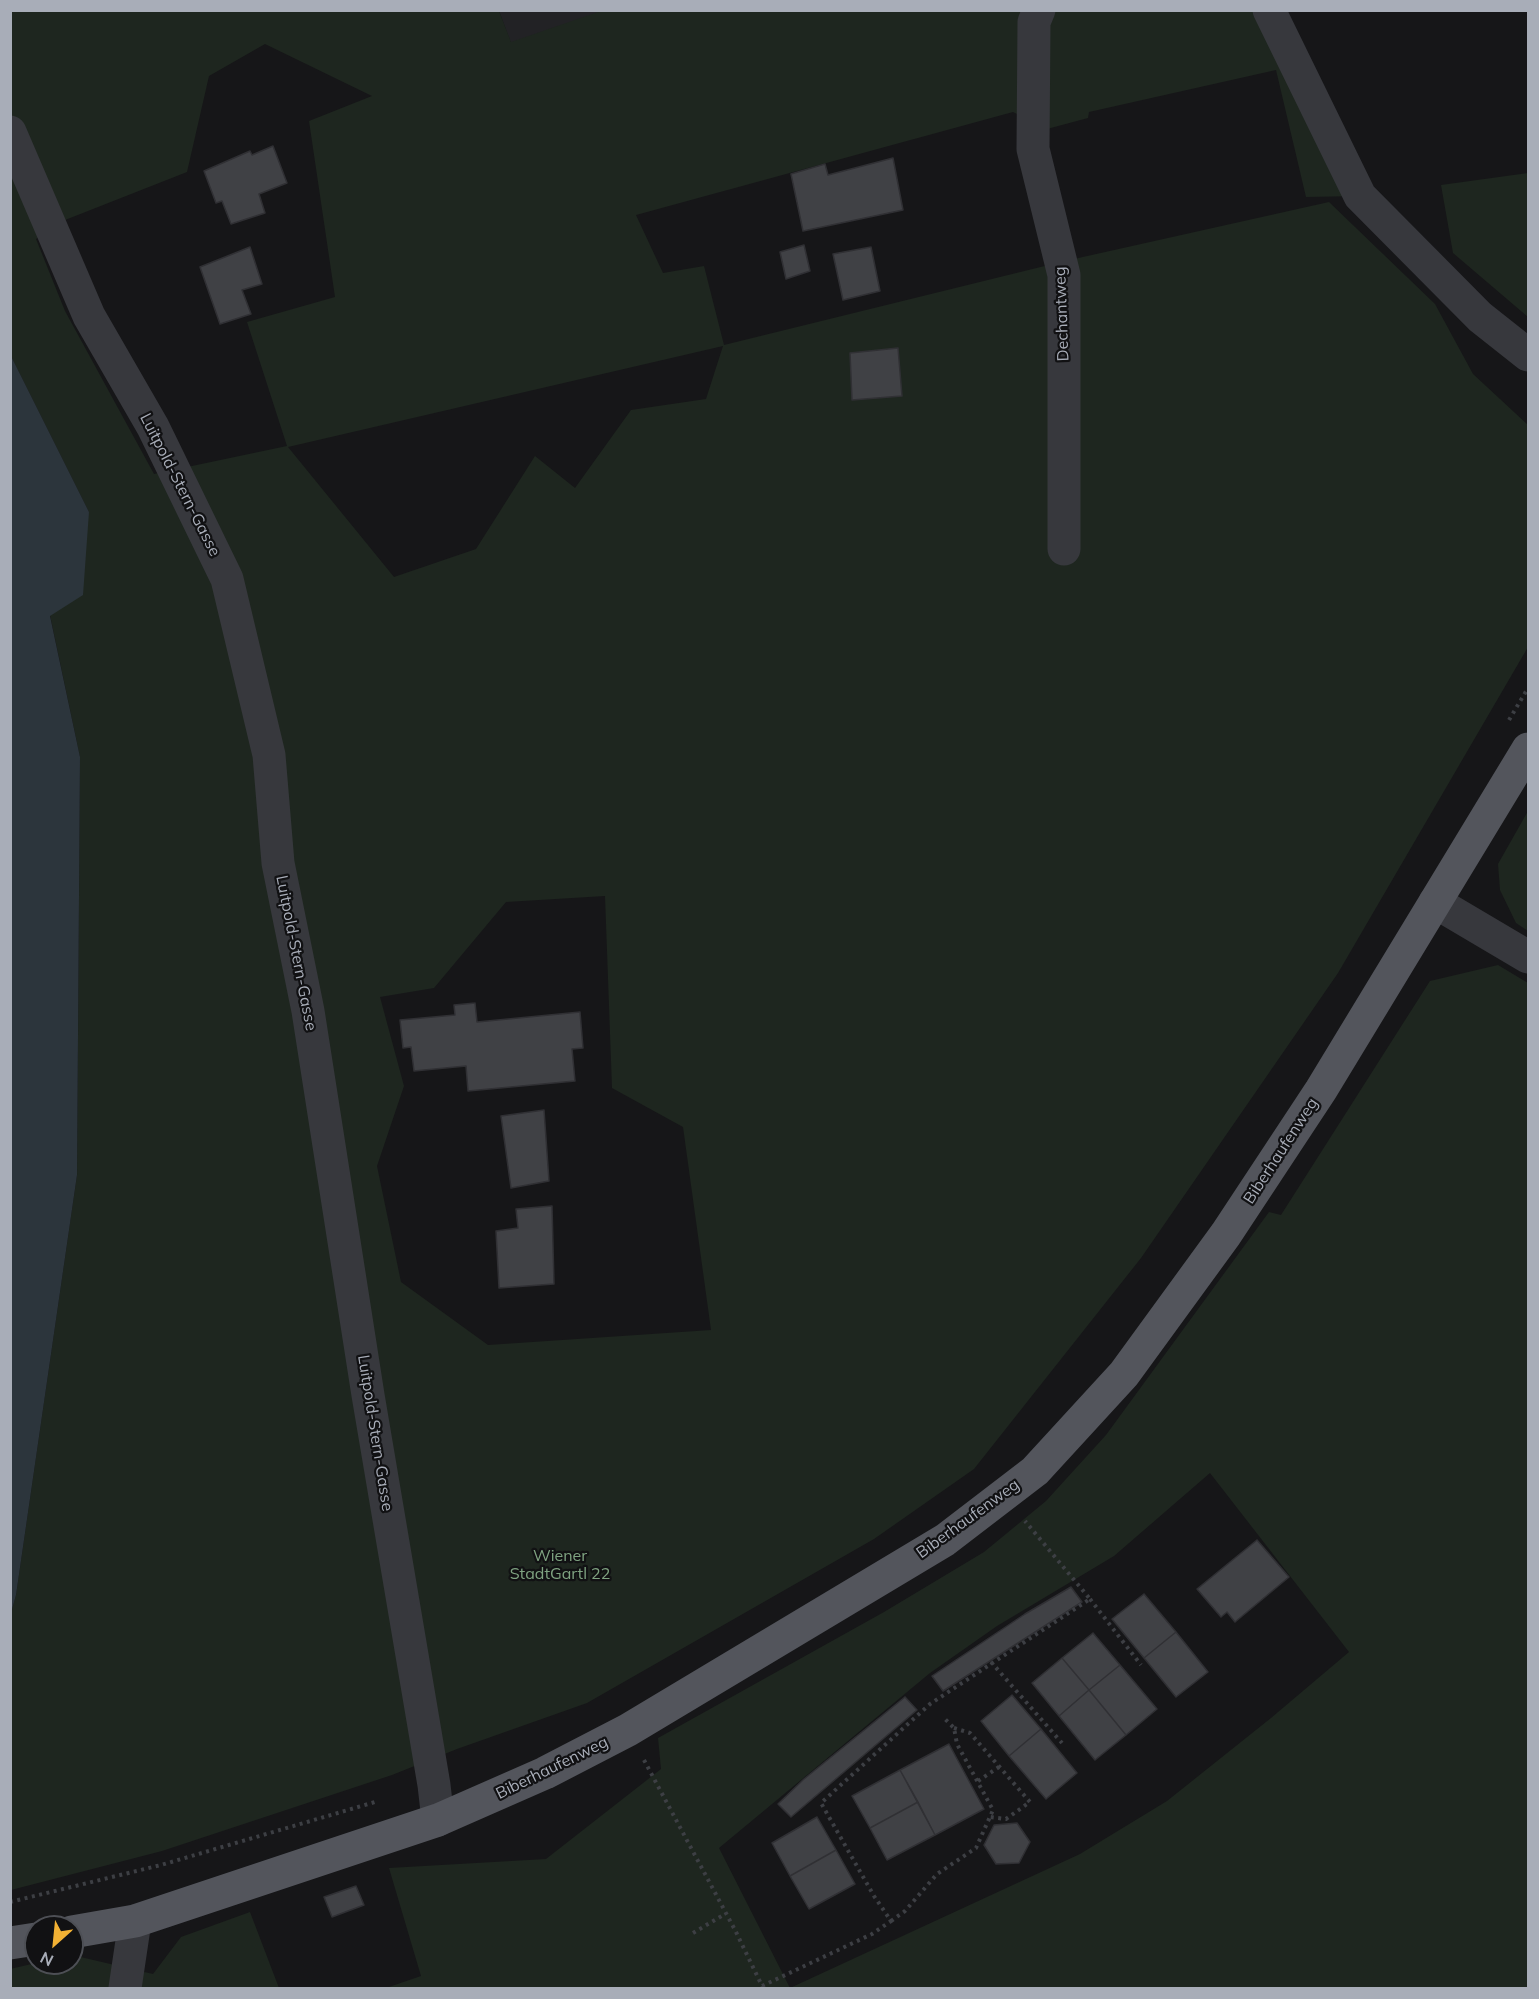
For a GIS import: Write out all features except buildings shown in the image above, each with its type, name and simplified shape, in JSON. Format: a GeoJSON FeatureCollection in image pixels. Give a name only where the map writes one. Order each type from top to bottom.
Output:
{"type":"FeatureCollection","features":[{"type":"Feature","properties":{"kind":"main road","name":"Biberhaufenweg"},"geometry":{"type":"LineString","coordinates":[[84,1930],[135,1921],[438,1820],[545,1773],[628,1731],[945,1540],[1035,1470],[1124,1374],[1226,1234],[1321,1090],[1528,749]]}},
{"type":"Feature","properties":{"kind":"street","name":"Dechantweg"},"geometry":{"type":"LineString","coordinates":[[1039,10],[1034,22],[1034,149],[1064,275],[1064,549]]}},
{"type":"Feature","properties":{"kind":"street"},"geometry":{"type":"LineString","coordinates":[[1269,10],[1360,196],[1480,317],[1528,355]]}},
{"type":"Feature","properties":{"kind":"street","name":"Luitpold-Stern-Gasse"},"geometry":{"type":"LineString","coordinates":[[10,132],[89,316],[153,427],[227,579],[269,755],[278,863],[308,1011],[438,1820]]}},
{"type":"Feature","properties":{"kind":"street"},"geometry":{"type":"LineString","coordinates":[[1436,902],[1528,957]]}},
{"type":"Feature","properties":{"kind":"street"},"geometry":{"type":"LineString","coordinates":[[125,1989],[135,1921]]}},
{"type":"Feature","properties":{"kind":"path"},"geometry":{"type":"LineString","coordinates":[[1504,727],[1528,688]]}},
{"type":"Feature","properties":{"kind":"path"},"geometry":{"type":"LineString","coordinates":[[1023,1519],[1090,1599],[1141,1665]]}},
{"type":"Feature","properties":{"kind":"path"},"geometry":{"type":"LineString","coordinates":[[891,1921],[874,1896],[821,1803],[930,1704],[1090,1599]]}},
{"type":"Feature","properties":{"kind":"path"},"geometry":{"type":"LineString","coordinates":[[991,1662],[1062,1743]]}},
{"type":"Feature","properties":{"kind":"path"},"geometry":{"type":"LineString","coordinates":[[943,1717],[954,1728],[970,1733],[1030,1802],[1006,1819],[990,1817]]}},
{"type":"Feature","properties":{"kind":"path"},"geometry":{"type":"LineString","coordinates":[[628,1731],[762,1987],[872,1934],[905,1911],[937,1874],[976,1848],[993,1810],[957,1744],[954,1728]]}},
{"type":"Feature","properties":{"kind":"path"},"geometry":{"type":"LineString","coordinates":[[978,1781],[999,1767]]}},
{"type":"Feature","properties":{"kind":"path"},"geometry":{"type":"LineString","coordinates":[[10,1902],[161,1865],[385,1799]]}},
{"type":"Feature","properties":{"kind":"path"},"geometry":{"type":"LineString","coordinates":[[693,1933],[725,1914]]}},
{"type":"Feature","properties":{"kind":"shaded area"},"geometry":{"type":"Polygon","coordinates":[[[499,11],[604,11],[511,43],[499,11]]]}},
{"type":"Feature","properties":{"kind":"shaded area"},"geometry":{"type":"Polygon","coordinates":[[[11,356],[89,512],[83,595],[50,616],[80,757],[77,1175],[16,1595],[11,1613],[11,356]]]}},
{"type":"Feature","properties":{"kind":"green space","name":"Wiener StadtGartl 22"},"geometry":{"type":"Polygon","coordinates":[[[604,10],[1269,11],[1360,196],[1306,197],[1276,70],[1089,112],[1088,118],[1047,129],[1013,112],[636,215],[663,273],[704,266],[724,345],[1065,261],[1329,202],[1435,304],[1473,374],[1528,425],[1528,647],[1338,973],[1141,1258],[974,1469],[874,1539],[587,1703],[457,1749],[392,1775],[162,1851],[11,1890],[11,1613],[16,1595],[77,1175],[80,757],[50,615],[89,512],[11,356],[11,11],[499,11],[511,42],[604,10]],[[265,44],[209,76],[187,172],[60,222],[36,239],[65,311],[154,474],[287,446],[247,322],[335,297],[309,121],[372,96],[265,44]],[[723,346],[288,447],[394,577],[476,549],[535,456],[575,488],[631,410],[706,399],[723,346]],[[605,896],[506,902],[434,988],[380,997],[404,1086],[377,1166],[401,1282],[488,1345],[711,1330],[683,1127],[612,1088],[605,896]]]}},
{"type":"Feature","properties":{"kind":"green space"},"geometry":{"type":"Polygon","coordinates":[[[1528,173],[1528,317],[1453,253],[1441,185],[1528,173]]]}},
{"type":"Feature","properties":{"kind":"green space"},"geometry":{"type":"Polygon","coordinates":[[[1528,811],[1528,931],[1516,923],[1500,890],[1498,864],[1528,811]]]}},
{"type":"Feature","properties":{"kind":"green space"},"geometry":{"type":"Polygon","coordinates":[[[1498,965],[1528,983],[1528,1988],[790,1988],[386,1988],[421,1976],[389,1868],[546,1859],[661,1769],[658,1738],[884,1612],[984,1552],[1046,1501],[1106,1435],[1269,1212],[1281,1215],[1430,981],[1498,965]],[[1210,1473],[1114,1556],[997,1626],[930,1673],[719,1848],[790,1988],[1080,1854],[1167,1801],[1349,1652],[1210,1473]]]}},
{"type":"Feature","properties":{"kind":"green space"},"geometry":{"type":"Polygon","coordinates":[[[250,1912],[279,1988],[11,1988],[10,1969],[24,1966],[24,1975],[84,1975],[84,1958],[153,1974],[181,1937],[250,1912]]]}}]}
